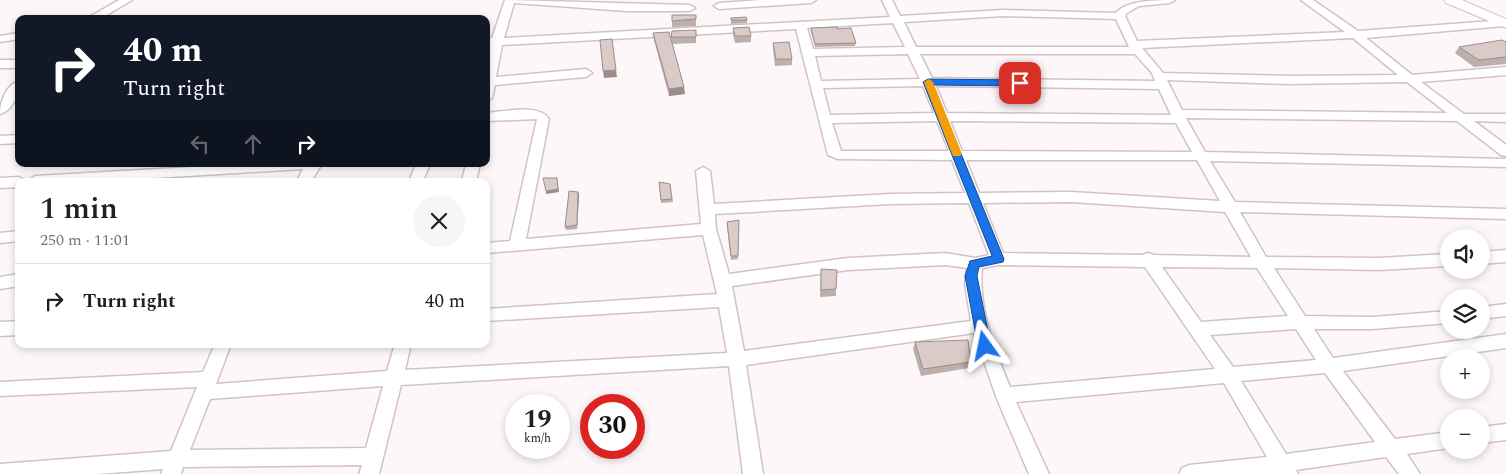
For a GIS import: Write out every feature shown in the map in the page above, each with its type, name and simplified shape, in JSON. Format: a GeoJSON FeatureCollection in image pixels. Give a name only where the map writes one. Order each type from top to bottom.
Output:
{"type":"FeatureCollection","features":[{"type":"Feature","properties":{"kind":"main road"},"geometry":{"type":"LineString","coordinates":[[1451,0],[1505,20]]}},
{"type":"Feature","properties":{"kind":"main road"},"geometry":{"type":"LineString","coordinates":[[1463,0],[1505,20]]}},
{"type":"Feature","properties":{"kind":"street"},"geometry":{"type":"LineString","coordinates":[[99,15],[127,0]]}},
{"type":"Feature","properties":{"kind":"street"},"geometry":{"type":"LineString","coordinates":[[490,62],[492,42],[511,0],[575,2],[627,8],[690,8]]}},
{"type":"Feature","properties":{"kind":"street"},"geometry":{"type":"LineString","coordinates":[[721,30],[719,3],[811,0]]}},
{"type":"Feature","properties":{"kind":"street"},"geometry":{"type":"LineString","coordinates":[[887,0],[928,82],[998,259]]}},
{"type":"Feature","properties":{"kind":"street"},"geometry":{"type":"LineString","coordinates":[[492,42],[1004,12],[1122,8],[1137,3],[1170,0]]}},
{"type":"Feature","properties":{"kind":"street"},"geometry":{"type":"LineString","coordinates":[[1306,0],[1355,35],[1506,152]]}},
{"type":"Feature","properties":{"kind":"street"},"geometry":{"type":"LineString","coordinates":[[1122,8],[1135,48],[1160,80],[1200,156],[1262,263],[1329,366],[1410,474]]}},
{"type":"Feature","properties":{"kind":"street"},"geometry":{"type":"LineString","coordinates":[[808,53],[1135,48],[1355,35],[1505,20]]}},
{"type":"Feature","properties":{"kind":"street"},"geometry":{"type":"LineString","coordinates":[[801,25],[833,152],[838,154],[1164,158],[1200,156],[1506,163]]}},
{"type":"Feature","properties":{"kind":"street"},"geometry":{"type":"LineString","coordinates":[[0,39],[15,37]]}},
{"type":"Feature","properties":{"kind":"street"},"geometry":{"type":"LineString","coordinates":[[0,64],[15,64]]}},
{"type":"Feature","properties":{"kind":"street"},"geometry":{"type":"LineString","coordinates":[[816,86],[928,82],[1410,79],[1506,71]]}},
{"type":"Feature","properties":{"kind":"street"},"geometry":{"type":"LineString","coordinates":[[490,82],[586,73]]}},
{"type":"Feature","properties":{"kind":"street"},"geometry":{"type":"LineString","coordinates":[[1,109],[15,90]]}},
{"type":"Feature","properties":{"kind":"street"},"geometry":{"type":"LineString","coordinates":[[1,109],[15,107]]}},
{"type":"Feature","properties":{"kind":"street"},"geometry":{"type":"LineString","coordinates":[[490,117],[535,114],[541,116],[542,119],[517,245]]}},
{"type":"Feature","properties":{"kind":"street"},"geometry":{"type":"LineString","coordinates":[[825,119],[1323,114],[1464,119],[1506,118]]}},
{"type":"Feature","properties":{"kind":"street"},"geometry":{"type":"LineString","coordinates":[[0,140],[15,139]]}},
{"type":"Feature","properties":{"kind":"street"},"geometry":{"type":"LineString","coordinates":[[84,178],[264,167]]}},
{"type":"Feature","properties":{"kind":"street"},"geometry":{"type":"LineString","coordinates":[[703,171],[709,229],[723,281],[737,359],[753,474]]}},
{"type":"Feature","properties":{"kind":"street"},"geometry":{"type":"LineString","coordinates":[[0,183],[15,182]]}},
{"type":"Feature","properties":{"kind":"street"},"geometry":{"type":"LineString","coordinates":[[707,209],[890,199],[1080,198],[1231,207],[1506,214]]}},
{"type":"Feature","properties":{"kind":"street"},"geometry":{"type":"LineString","coordinates":[[490,248],[709,229]]}},
{"type":"Feature","properties":{"kind":"street"},"geometry":{"type":"LineString","coordinates":[[0,238],[15,236]]}},
{"type":"Feature","properties":{"kind":"street"},"geometry":{"type":"LineString","coordinates":[[1490,257],[1506,256]]}},
{"type":"Feature","properties":{"kind":"street"},"geometry":{"type":"LineString","coordinates":[[723,281],[848,264],[945,259],[974,264],[998,259],[1148,259],[1262,263],[1379,264],[1440,261]]}},
{"type":"Feature","properties":{"kind":"street"},"geometry":{"type":"LineString","coordinates":[[1148,259],[1229,376],[1285,469]]}},
{"type":"Feature","properties":{"kind":"street"},"geometry":{"type":"LineString","coordinates":[[974,264],[971,276],[985,346],[1038,474]]}},
{"type":"Feature","properties":{"kind":"street"},"geometry":{"type":"LineString","coordinates":[[0,283],[15,281]]}},
{"type":"Feature","properties":{"kind":"street"},"geometry":{"type":"LineString","coordinates":[[490,314],[726,300]]}},
{"type":"Feature","properties":{"kind":"street"},"geometry":{"type":"LineString","coordinates":[[1490,312],[1506,310]]}},
{"type":"Feature","properties":{"kind":"street"},"geometry":{"type":"LineString","coordinates":[[1197,330],[1302,322],[1372,323],[1440,317]]}},
{"type":"Feature","properties":{"kind":"street"},"geometry":{"type":"LineString","coordinates":[[0,389],[206,385],[393,378],[737,359],[980,326]]}},
{"type":"Feature","properties":{"kind":"street"},"geometry":{"type":"LineString","coordinates":[[0,330],[15,328]]}},
{"type":"Feature","properties":{"kind":"street"},"geometry":{"type":"LineString","coordinates":[[1005,395],[1329,366],[1506,341]]}},
{"type":"Feature","properties":{"kind":"street"},"geometry":{"type":"LineString","coordinates":[[174,467],[221,348]]}},
{"type":"Feature","properties":{"kind":"street"},"geometry":{"type":"LineString","coordinates":[[0,473],[174,467],[371,465],[401,348]]}},
{"type":"Feature","properties":{"kind":"street"},"geometry":{"type":"LineString","coordinates":[[1490,434],[1506,432]]}},
{"type":"Feature","properties":{"kind":"street"},"geometry":{"type":"LineString","coordinates":[[1189,474],[1285,469],[1391,448],[1440,441]]}},
{"type":"Feature","properties":{"kind":"building"},"geometry":{"type":"Polygon","coordinates":[[[672,15],[696,15],[696,19],[672,21],[672,15]]]}},
{"type":"Feature","properties":{"kind":"building"},"geometry":{"type":"Polygon","coordinates":[[[746,17],[747,20],[731,20],[731,18],[746,17]]]}},
{"type":"Feature","properties":{"kind":"building"},"geometry":{"type":"Polygon","coordinates":[[[749,27],[751,36],[735,36],[733,28],[749,27]]]}},
{"type":"Feature","properties":{"kind":"building"},"geometry":{"type":"Polygon","coordinates":[[[837,27],[837,29],[851,28],[856,43],[815,44],[811,28],[837,27]]]}},
{"type":"Feature","properties":{"kind":"building"},"geometry":{"type":"Polygon","coordinates":[[[696,30],[696,37],[671,37],[672,31],[696,30]]]}},
{"type":"Feature","properties":{"kind":"building"},"geometry":{"type":"Polygon","coordinates":[[[669,32],[684,87],[669,89],[653,33],[669,32]]]}},
{"type":"Feature","properties":{"kind":"building"},"geometry":{"type":"Polygon","coordinates":[[[612,39],[616,70],[603,71],[600,40],[612,39]]]}},
{"type":"Feature","properties":{"kind":"building"},"geometry":{"type":"Polygon","coordinates":[[[1502,40],[1506,42],[1506,57],[1479,60],[1459,47],[1502,40]]]}},
{"type":"Feature","properties":{"kind":"building"},"geometry":{"type":"Polygon","coordinates":[[[789,42],[792,59],[776,59],[773,43],[789,42]]]}},
{"type":"Feature","properties":{"kind":"building"},"geometry":{"type":"Polygon","coordinates":[[[543,178],[557,178],[558,189],[546,191],[543,178]]]}},
{"type":"Feature","properties":{"kind":"building"},"geometry":{"type":"Polygon","coordinates":[[[659,182],[670,184],[672,199],[661,200],[659,182]]]}},
{"type":"Feature","properties":{"kind":"building"},"geometry":{"type":"Polygon","coordinates":[[[569,191],[578,192],[577,225],[565,227],[569,191]]]}},
{"type":"Feature","properties":{"kind":"building"},"geometry":{"type":"Polygon","coordinates":[[[739,220],[738,256],[731,256],[727,222],[739,220]]]}},
{"type":"Feature","properties":{"kind":"building"},"geometry":{"type":"Polygon","coordinates":[[[821,269],[837,270],[836,289],[821,290],[821,269]]]}},
{"type":"Feature","properties":{"kind":"building"},"geometry":{"type":"Polygon","coordinates":[[[968,340],[971,362],[923,369],[915,342],[968,340]]]}},
{"type":"Feature","properties":{"kind":"slow traffic"},"geometry":{"type":"LineString","coordinates":[[929,82],[957,154]]}},
{"type":"Feature","properties":{"kind":"route"},"geometry":{"type":"LineString","coordinates":[[985,346],[971,276],[974,264],[998,259],[928,82],[1020,83]]}}]}
